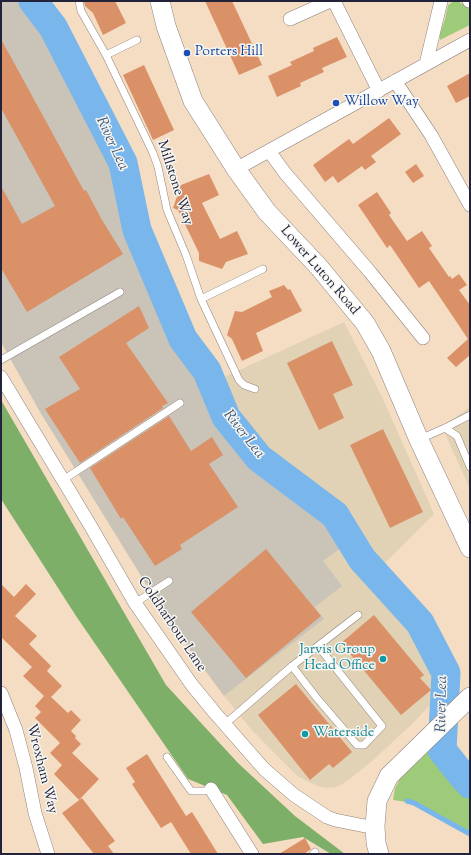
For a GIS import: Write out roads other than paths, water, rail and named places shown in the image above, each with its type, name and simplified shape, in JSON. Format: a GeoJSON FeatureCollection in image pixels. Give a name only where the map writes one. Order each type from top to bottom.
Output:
{"type":"FeatureCollection","features":[{"type":"Feature","properties":{"kind":"main road","name":"Lower Luton Road"},"geometry":{"type":"LineString","coordinates":[[160,1],[166,26],[193,100],[236,169],[267,212],[318,266],[365,323],[381,351],[419,440],[470,548]]}},
{"type":"Feature","properties":{"kind":"main road"},"geometry":{"type":"LineString","coordinates":[[379,854],[376,843],[375,826],[377,801],[389,776],[431,733],[466,702]]}},
{"type":"Feature","properties":{"kind":"street"},"geometry":{"type":"LineString","coordinates":[[290,19],[330,1]]}},
{"type":"Feature","properties":{"kind":"street"},"geometry":{"type":"LineString","coordinates":[[334,1],[379,91]]}},
{"type":"Feature","properties":{"kind":"street"},"geometry":{"type":"LineString","coordinates":[[426,64],[441,1]]}},
{"type":"Feature","properties":{"kind":"street"},"geometry":{"type":"LineString","coordinates":[[236,169],[470,40]]}},
{"type":"Feature","properties":{"kind":"street"},"geometry":{"type":"LineString","coordinates":[[396,81],[431,135],[470,205]]}},
{"type":"Feature","properties":{"kind":"street"},"geometry":{"type":"LineString","coordinates":[[269,151],[285,173],[370,272],[423,338]]}},
{"type":"Feature","properties":{"kind":"street","name":"Coldharbour Lane"},"geometry":{"type":"LineString","coordinates":[[1,377],[135,603],[192,685],[264,769],[294,795],[327,817],[365,826],[375,826]]}},
{"type":"Feature","properties":{"kind":"street","name":"Wroxham Way"},"geometry":{"type":"LineString","coordinates":[[1,693],[16,730],[26,768],[35,813],[48,854]]}},
{"type":"Feature","properties":{"kind":"street"},"geometry":{"type":"LineString","coordinates":[[211,789],[252,854]]}},
{"type":"Feature","properties":{"kind":"lane","name":"Millstone Way"},"geometry":{"type":"LineString","coordinates":[[79,1],[81,11],[106,55],[158,167],[167,210],[186,255],[201,299],[239,380],[255,389]]}},
{"type":"Feature","properties":{"kind":"lane"},"geometry":{"type":"LineString","coordinates":[[106,55],[137,40]]}},
{"type":"Feature","properties":{"kind":"lane"},"geometry":{"type":"LineString","coordinates":[[201,299],[263,270]]}},
{"type":"Feature","properties":{"kind":"lane"},"geometry":{"type":"LineString","coordinates":[[1,360],[120,292]]}},
{"type":"Feature","properties":{"kind":"lane"},"geometry":{"type":"LineString","coordinates":[[63,480],[180,403]]}},
{"type":"Feature","properties":{"kind":"lane"},"geometry":{"type":"LineString","coordinates":[[419,440],[470,415]]}},
{"type":"Feature","properties":{"kind":"lane"},"geometry":{"type":"LineString","coordinates":[[445,428],[457,436],[470,466]]}},
{"type":"Feature","properties":{"kind":"lane"},"geometry":{"type":"LineString","coordinates":[[135,603],[169,581]]}},
{"type":"Feature","properties":{"kind":"lane"},"geometry":{"type":"LineString","coordinates":[[225,724],[292,666],[358,615]]}},
{"type":"Feature","properties":{"kind":"lane"},"geometry":{"type":"LineString","coordinates":[[292,666],[357,745],[364,745],[382,726],[318,646]]}},
{"type":"Feature","properties":{"kind":"lane"},"geometry":{"type":"LineString","coordinates":[[167,757],[191,790],[211,789]]}},
{"type":"Feature","properties":{"kind":"waterway","name":"River Lea"},"geometry":{"type":"LineString","coordinates":[[33,1],[53,27],[123,163],[137,230],[183,339],[207,371],[226,417],[259,458],[335,515],[362,559],[420,623],[446,673],[442,750],[470,784]]}},
{"type":"Feature","properties":{"kind":"waterway"},"geometry":{"type":"LineString","coordinates":[[407,801],[414,803],[470,834]]}},
{"type":"Feature","properties":{"kind":"place","name":"Porters Hill"},"geometry":{"type":"Point","coordinates":[187,53]}},
{"type":"Feature","properties":{"kind":"place","name":"Willow Way"},"geometry":{"type":"Point","coordinates":[336,103]}},
{"type":"Feature","properties":{"kind":"place","name":"Jarvis Group Head Office"},"geometry":{"type":"Point","coordinates":[383,659]}},
{"type":"Feature","properties":{"kind":"place","name":"Waterside"},"geometry":{"type":"Point","coordinates":[305,734]}}]}
